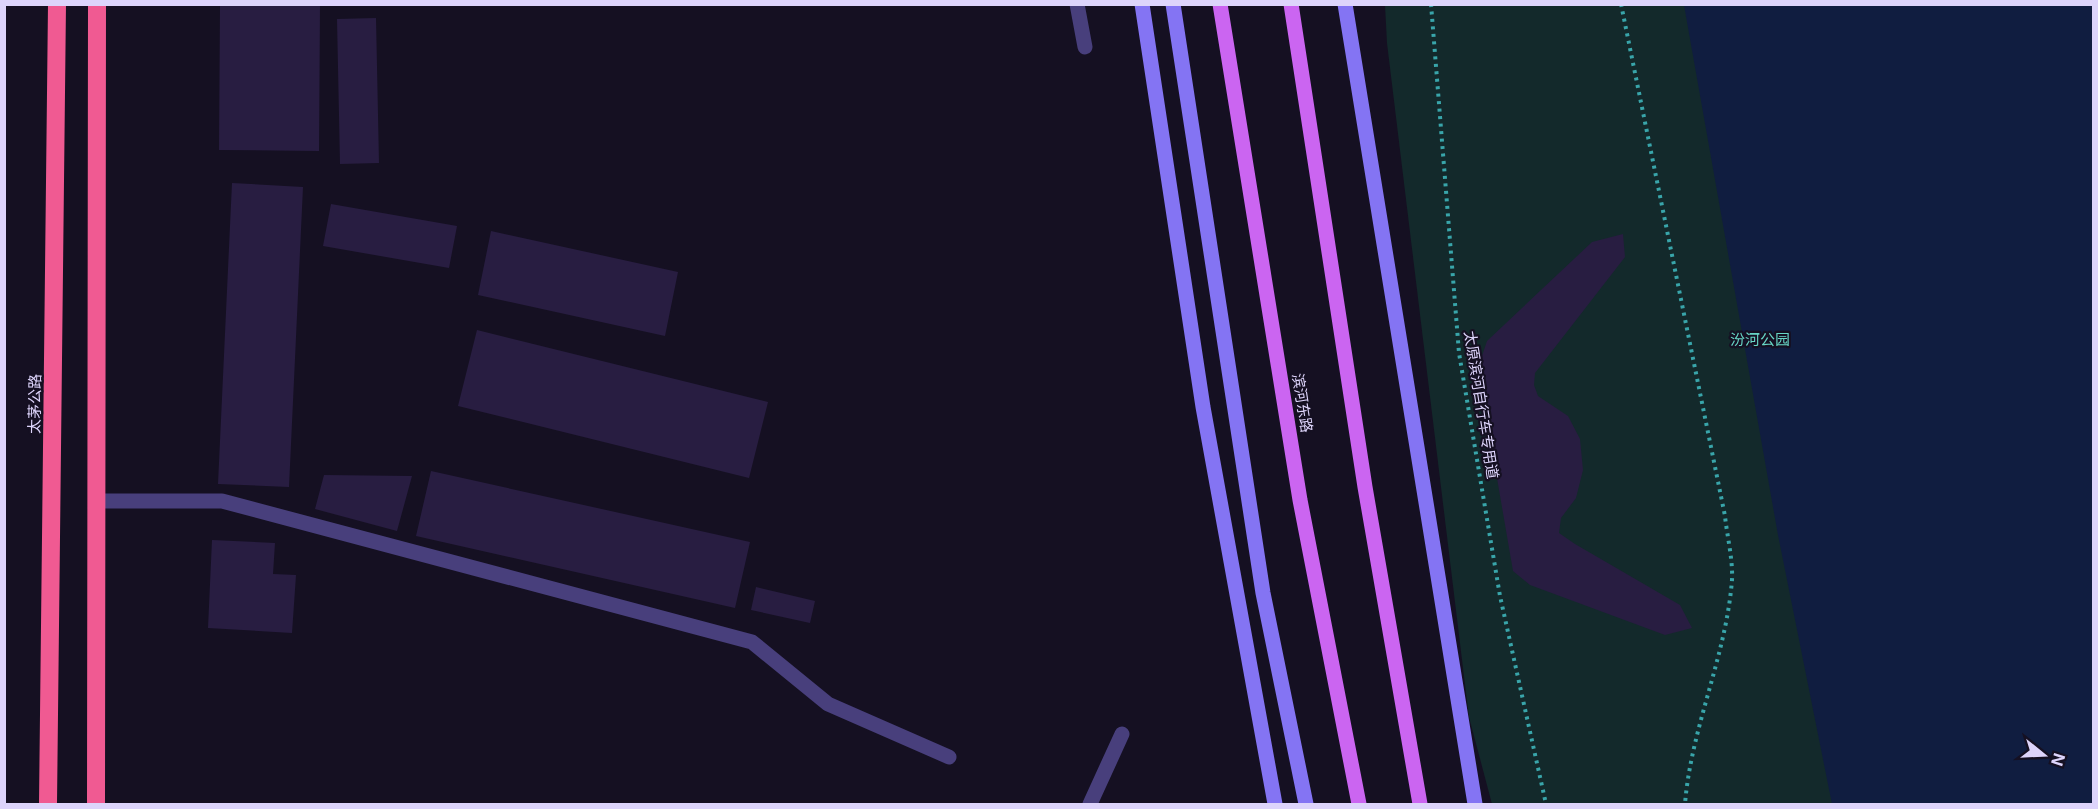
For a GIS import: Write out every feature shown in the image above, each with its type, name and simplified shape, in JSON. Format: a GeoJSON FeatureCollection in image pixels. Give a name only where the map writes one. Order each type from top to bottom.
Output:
{"type":"FeatureCollection","features":[{"type":"Feature","properties":{"kind":"highway","name":"太茅公路"},"geometry":{"type":"LineString","coordinates":[[48,804],[57,4]]}},
{"type":"Feature","properties":{"kind":"highway"},"geometry":{"type":"LineString","coordinates":[[96,804],[97,4]]}},
{"type":"Feature","properties":{"kind":"main road"},"geometry":{"type":"LineString","coordinates":[[1142,4],[1203,407],[1275,804]]}},
{"type":"Feature","properties":{"kind":"main road"},"geometry":{"type":"LineString","coordinates":[[1173,4],[1263,592],[1306,804]]}},
{"type":"Feature","properties":{"kind":"main road","name":"滨河东路"},"geometry":{"type":"LineString","coordinates":[[1220,4],[1299,500],[1359,804]]}},
{"type":"Feature","properties":{"kind":"main road"},"geometry":{"type":"LineString","coordinates":[[1291,4],[1365,487],[1420,804]]}},
{"type":"Feature","properties":{"kind":"main road"},"geometry":{"type":"LineString","coordinates":[[1345,4],[1475,804]]}},
{"type":"Feature","properties":{"kind":"street"},"geometry":{"type":"LineString","coordinates":[[1077,4],[1085,47]]}},
{"type":"Feature","properties":{"kind":"street"},"geometry":{"type":"LineString","coordinates":[[97,501],[222,501],[752,642],[828,704],[949,757]]}},
{"type":"Feature","properties":{"kind":"street"},"geometry":{"type":"LineString","coordinates":[[1090,804],[1122,734]]}},
{"type":"Feature","properties":{"kind":"path","name":"太原滨河自行车专用道"},"geometry":{"type":"LineString","coordinates":[[1431,4],[1459,353],[1500,596],[1546,804]]}},
{"type":"Feature","properties":{"kind":"path"},"geometry":{"type":"LineString","coordinates":[[1621,4],[1725,516],[1732,578],[1718,659],[1688,769],[1684,804]]}},
{"type":"Feature","properties":{"kind":"green space","name":"汾河公园"},"geometry":{"type":"Polygon","coordinates":[[[1385,5],[2093,5],[2093,804],[1492,804],[1469,717],[1387,43],[1385,5]]]}},
{"type":"Feature","properties":{"kind":"water"},"geometry":{"type":"Polygon","coordinates":[[[1684,5],[2093,5],[2093,804],[1832,804],[1778,535],[1684,5]]]}},
{"type":"Feature","properties":{"kind":"building"},"geometry":{"type":"Polygon","coordinates":[[[220,4],[320,4],[319,151],[219,150],[220,4]]]}},
{"type":"Feature","properties":{"kind":"building"},"geometry":{"type":"Polygon","coordinates":[[[376,18],[379,163],[340,164],[337,19],[376,18]]]}},
{"type":"Feature","properties":{"kind":"building"},"geometry":{"type":"Polygon","coordinates":[[[232,183],[303,187],[289,487],[218,484],[232,183]]]}},
{"type":"Feature","properties":{"kind":"building"},"geometry":{"type":"Polygon","coordinates":[[[331,204],[457,226],[449,268],[323,246],[331,204]]]}},
{"type":"Feature","properties":{"kind":"building"},"geometry":{"type":"Polygon","coordinates":[[[491,231],[678,272],[665,336],[478,295],[491,231]]]}},
{"type":"Feature","properties":{"kind":"building"},"geometry":{"type":"Polygon","coordinates":[[[1623,234],[1625,257],[1535,373],[1534,385],[1538,396],[1568,416],[1580,439],[1583,470],[1576,498],[1561,518],[1559,533],[1680,605],[1692,628],[1665,635],[1530,585],[1513,571],[1478,368],[1487,341],[1592,242],[1623,234]]]}},
{"type":"Feature","properties":{"kind":"building"},"geometry":{"type":"Polygon","coordinates":[[[477,330],[768,402],[749,478],[458,406],[477,330]]]}},
{"type":"Feature","properties":{"kind":"building"},"geometry":{"type":"Polygon","coordinates":[[[431,471],[750,542],[735,608],[416,536],[431,471]]]}},
{"type":"Feature","properties":{"kind":"building"},"geometry":{"type":"Polygon","coordinates":[[[324,475],[412,476],[397,531],[315,509],[324,475]]]}},
{"type":"Feature","properties":{"kind":"building"},"geometry":{"type":"Polygon","coordinates":[[[212,540],[275,543],[273,574],[296,575],[292,633],[208,628],[212,540]]]}},
{"type":"Feature","properties":{"kind":"building"},"geometry":{"type":"Polygon","coordinates":[[[756,587],[815,601],[810,623],[751,610],[756,587]]]}}]}
